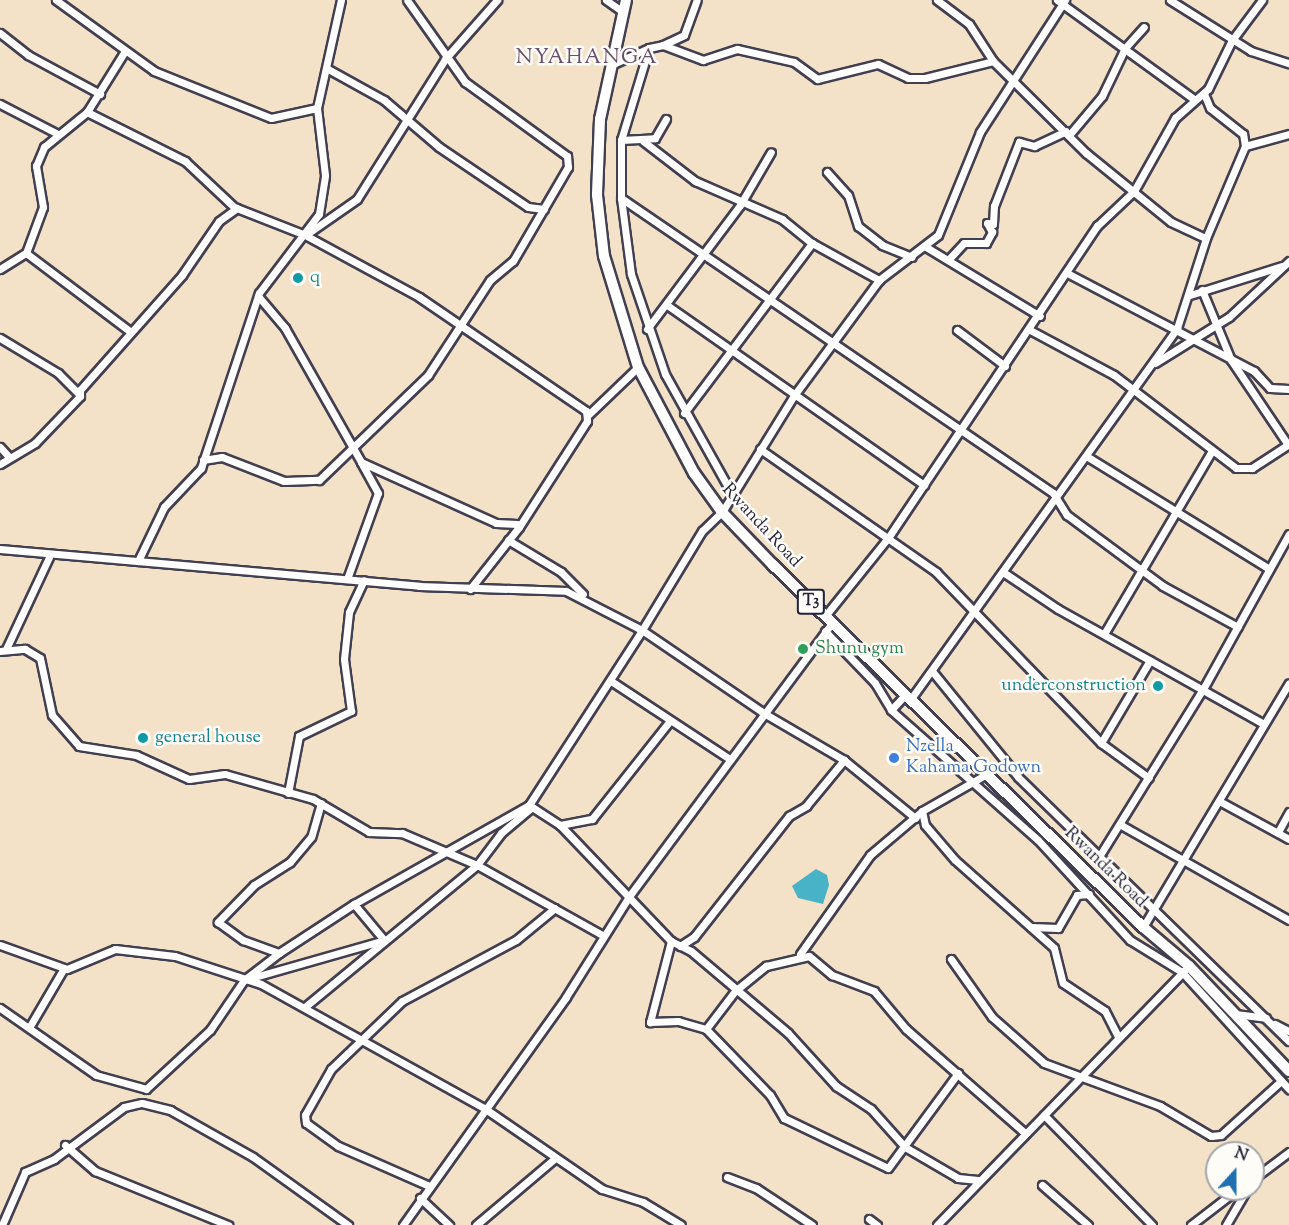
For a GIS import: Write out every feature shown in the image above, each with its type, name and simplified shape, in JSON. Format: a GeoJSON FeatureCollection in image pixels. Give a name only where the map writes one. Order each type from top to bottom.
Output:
{"type":"FeatureCollection","features":[{"type":"Feature","properties":{"kind":"highway","name":"Rwanda Road"},"geometry":{"type":"LineString","coordinates":[[624,5],[608,68],[598,158],[600,228],[620,320],[638,367],[669,433],[722,512],[827,623],[908,697],[1289,1071]]}},
{"type":"Feature","properties":{"kind":"street"},"geometry":{"type":"LineString","coordinates":[[56,0],[154,71],[271,118],[317,108]]}},
{"type":"Feature","properties":{"kind":"street"},"geometry":{"type":"LineString","coordinates":[[138,561],[164,507],[203,460],[258,296],[319,214],[325,183],[317,108],[328,69],[341,0]]}},
{"type":"Feature","properties":{"kind":"street"},"geometry":{"type":"LineString","coordinates":[[203,460],[222,457],[279,480],[309,483],[354,447],[428,375],[490,280],[513,261],[568,167],[567,156],[465,82],[445,59],[440,41],[406,0]]}},
{"type":"Feature","properties":{"kind":"street"},"geometry":{"type":"LineString","coordinates":[[305,235],[357,199],[445,59],[497,0]]}},
{"type":"Feature","properties":{"kind":"street"},"geometry":{"type":"LineString","coordinates":[[606,0],[624,5]]}},
{"type":"Feature","properties":{"kind":"street"},"geometry":{"type":"LineString","coordinates":[[608,68],[648,48],[663,45],[684,35],[697,0]]}},
{"type":"Feature","properties":{"kind":"street"},"geometry":{"type":"LineString","coordinates":[[937,0],[969,24],[993,60],[1068,133],[1171,222],[1206,238]]}},
{"type":"Feature","properties":{"kind":"street"},"geometry":{"type":"LineString","coordinates":[[1170,0],[1232,40],[1289,63]]}},
{"type":"Feature","properties":{"kind":"street"},"geometry":{"type":"LineString","coordinates":[[403,1225],[427,1185],[484,1108],[630,895],[888,538],[1069,274],[1097,226],[1134,191],[1159,140],[1194,99],[1204,93],[1232,40],[1262,0]]}},
{"type":"Feature","properties":{"kind":"street"},"geometry":{"type":"LineString","coordinates":[[306,1006],[477,865],[501,833],[530,806],[611,681],[702,531],[722,512],[795,394],[879,280],[926,247],[938,235],[970,151],[1061,1],[1194,99]]}},
{"type":"Feature","properties":{"kind":"street"},"geometry":{"type":"LineString","coordinates":[[948,260],[964,243],[986,243],[992,232],[987,223],[993,224],[994,206],[1019,142],[1034,146],[1068,133],[1111,82],[1125,48],[1144,27]]}},
{"type":"Feature","properties":{"kind":"street"},"geometry":{"type":"LineString","coordinates":[[0,33],[28,55],[100,94]]}},
{"type":"Feature","properties":{"kind":"street"},"geometry":{"type":"LineString","coordinates":[[663,45],[703,60],[737,49],[794,62],[817,79],[878,64],[908,78],[926,78],[993,60]]}},
{"type":"Feature","properties":{"kind":"street"},"geometry":{"type":"LineString","coordinates":[[648,48],[621,140],[621,198],[631,274],[647,329],[684,413],[732,494]]}},
{"type":"Feature","properties":{"kind":"street"},"geometry":{"type":"LineString","coordinates":[[0,269],[26,253],[44,202],[36,166],[56,133],[87,112],[125,51]]}},
{"type":"Feature","properties":{"kind":"street"},"geometry":{"type":"LineString","coordinates":[[328,69],[408,118],[439,147],[528,207],[544,209]]}},
{"type":"Feature","properties":{"kind":"street"},"geometry":{"type":"LineString","coordinates":[[891,710],[908,697],[932,671],[1135,392],[1177,328],[1190,295],[1206,238],[1245,146],[1243,134],[1210,108],[1204,93]]}},
{"type":"Feature","properties":{"kind":"street"},"geometry":{"type":"LineString","coordinates":[[0,104],[56,133]]}},
{"type":"Feature","properties":{"kind":"street"},"geometry":{"type":"LineString","coordinates":[[87,112],[185,161],[237,208],[305,235],[461,325],[588,415]]}},
{"type":"Feature","properties":{"kind":"street"},"geometry":{"type":"LineString","coordinates":[[621,140],[643,141],[657,137],[666,119]]}},
{"type":"Feature","properties":{"kind":"street"},"geometry":{"type":"LineString","coordinates":[[1245,146],[1289,134]]}},
{"type":"Feature","properties":{"kind":"street"},"geometry":{"type":"LineString","coordinates":[[643,141],[695,181],[740,205],[782,219],[812,243],[879,280]]}},
{"type":"Feature","properties":{"kind":"street"},"geometry":{"type":"LineString","coordinates":[[647,329],[740,205],[771,152]]}},
{"type":"Feature","properties":{"kind":"street"},"geometry":{"type":"LineString","coordinates":[[827,172],[848,195],[858,226],[882,244],[912,257]]}},
{"type":"Feature","properties":{"kind":"street"},"geometry":{"type":"LineString","coordinates":[[621,198],[706,252],[1056,500],[1067,515],[1140,570],[1238,627]]}},
{"type":"Feature","properties":{"kind":"street"},"geometry":{"type":"LineString","coordinates":[[0,464],[35,443],[80,396],[80,390],[187,269],[219,221],[237,208]]}},
{"type":"Feature","properties":{"kind":"street"},"geometry":{"type":"LineString","coordinates":[[684,413],[732,350],[769,296],[812,243]]}},
{"type":"Feature","properties":{"kind":"street"},"geometry":{"type":"LineString","coordinates":[[926,247],[1040,316]]}},
{"type":"Feature","properties":{"kind":"street"},"geometry":{"type":"LineString","coordinates":[[26,253],[131,332]]}},
{"type":"Feature","properties":{"kind":"street"},"geometry":{"type":"LineString","coordinates":[[1190,295],[1286,263]]}},
{"type":"Feature","properties":{"kind":"street"},"geometry":{"type":"LineString","coordinates":[[1153,364],[1217,326],[1286,263]]}},
{"type":"Feature","properties":{"kind":"street"},"geometry":{"type":"LineString","coordinates":[[1069,274],[1177,328],[1195,341],[1260,375],[1270,388],[1289,389]]}},
{"type":"Feature","properties":{"kind":"street"},"geometry":{"type":"LineString","coordinates":[[1030,330],[1135,392],[1212,451],[1242,469],[1288,443],[1231,360],[1202,290]]}},
{"type":"Feature","properties":{"kind":"street"},"geometry":{"type":"LineString","coordinates":[[258,296],[285,328],[354,447],[366,480],[378,493],[347,579]]}},
{"type":"Feature","properties":{"kind":"street"},"geometry":{"type":"LineString","coordinates":[[667,305],[924,485]]}},
{"type":"Feature","properties":{"kind":"street"},"geometry":{"type":"LineString","coordinates":[[957,330],[1005,366]]}},
{"type":"Feature","properties":{"kind":"street"},"geometry":{"type":"LineString","coordinates":[[0,338],[58,373],[80,396]]}},
{"type":"Feature","properties":{"kind":"street"},"geometry":{"type":"LineString","coordinates":[[470,589],[508,540],[588,415],[638,367]]}},
{"type":"Feature","properties":{"kind":"street"},"geometry":{"type":"LineString","coordinates":[[0,447],[9,457]]}},
{"type":"Feature","properties":{"kind":"street"},"geometry":{"type":"LineString","coordinates":[[760,449],[936,572],[1101,743],[1149,778]]}},
{"type":"Feature","properties":{"kind":"street"},"geometry":{"type":"LineString","coordinates":[[1104,634],[1212,451]]}},
{"type":"Feature","properties":{"kind":"street"},"geometry":{"type":"LineString","coordinates":[[1088,457],[1269,569]]}},
{"type":"Feature","properties":{"kind":"street"},"geometry":{"type":"LineString","coordinates":[[361,462],[496,523],[517,524]]}},
{"type":"Feature","properties":{"kind":"street"},"geometry":{"type":"LineString","coordinates":[[1100,855],[1203,689],[1289,534]]}},
{"type":"Feature","properties":{"kind":"street"},"geometry":{"type":"LineString","coordinates":[[508,540],[561,572],[584,595],[642,630],[762,712],[844,760],[915,818]]}},
{"type":"Feature","properties":{"kind":"street"},"geometry":{"type":"LineString","coordinates":[[0,549],[49,556],[138,561],[470,589],[584,595]]}},
{"type":"Feature","properties":{"kind":"street"},"geometry":{"type":"LineString","coordinates":[[49,556],[3,650],[29,651],[40,658],[52,715],[79,746],[136,755],[189,779],[225,774],[321,803],[369,832],[402,833],[451,852],[604,936]]}},
{"type":"Feature","properties":{"kind":"street"},"geometry":{"type":"LineString","coordinates":[[1003,572],[1104,634],[1264,724]]}},
{"type":"Feature","properties":{"kind":"street"},"geometry":{"type":"LineString","coordinates":[[288,793],[300,734],[351,711],[344,659],[348,612],[364,580]]}},
{"type":"Feature","properties":{"kind":"street"},"geometry":{"type":"LineString","coordinates":[[827,623],[875,683],[891,710],[926,737],[972,784],[1025,827],[1138,948],[1185,969],[1289,1089]]}},
{"type":"Feature","properties":{"kind":"street"},"geometry":{"type":"LineString","coordinates":[[1101,743],[1150,660]]}},
{"type":"Feature","properties":{"kind":"street"},"geometry":{"type":"LineString","coordinates":[[932,671],[1002,760],[1157,907],[1289,1041]]}},
{"type":"Feature","properties":{"kind":"street"},"geometry":{"type":"LineString","coordinates":[[611,681],[669,722],[728,758]]}},
{"type":"Feature","properties":{"kind":"street"},"geometry":{"type":"LineString","coordinates":[[1143,927],[1186,861],[1264,724],[1286,694],[1289,683]]}},
{"type":"Feature","properties":{"kind":"street"},"geometry":{"type":"LineString","coordinates":[[560,825],[592,819],[669,722]]}},
{"type":"Feature","properties":{"kind":"street"},"geometry":{"type":"LineString","coordinates":[[680,945],[694,937],[789,816],[806,806],[844,760]]}},
{"type":"Feature","properties":{"kind":"street"},"geometry":{"type":"LineString","coordinates":[[706,1029],[735,991],[770,963],[800,954],[849,878],[922,811],[985,775]]}},
{"type":"Feature","properties":{"kind":"street"},"geometry":{"type":"LineString","coordinates":[[1221,802],[1289,839]]}},
{"type":"Feature","properties":{"kind":"street"},"geometry":{"type":"LineString","coordinates":[[279,953],[243,940],[218,918],[290,862],[311,837],[321,803]]}},
{"type":"Feature","properties":{"kind":"street"},"geometry":{"type":"LineString","coordinates":[[530,806],[560,825],[630,895],[671,941],[680,945],[788,1033],[840,1089],[871,1109],[905,1147],[958,1178],[978,1180]]}},
{"type":"Feature","properties":{"kind":"street"},"geometry":{"type":"LineString","coordinates":[[0,1008],[30,1026],[96,1075],[146,1089],[173,1059],[206,1035],[244,980],[279,953],[354,904],[530,806]]}},
{"type":"Feature","properties":{"kind":"street"},"geometry":{"type":"LineString","coordinates":[[922,811],[925,825],[955,860],[1054,948],[1066,987],[1105,1011],[1118,1037]]}},
{"type":"Feature","properties":{"kind":"street"},"geometry":{"type":"LineString","coordinates":[[1278,832],[1289,812]]}},
{"type":"Feature","properties":{"kind":"street"},"geometry":{"type":"LineString","coordinates":[[1120,825],[1289,920]]}},
{"type":"Feature","properties":{"kind":"street"},"geometry":{"type":"LineString","coordinates":[[1031,927],[1058,928],[1077,895],[1089,894]]}},
{"type":"Feature","properties":{"kind":"street"},"geometry":{"type":"LineString","coordinates":[[354,904],[384,940]]}},
{"type":"Feature","properties":{"kind":"street"},"geometry":{"type":"LineString","coordinates":[[427,1185],[338,1146],[304,1122],[328,1074],[359,1041],[406,998],[516,939],[555,908]]}},
{"type":"Feature","properties":{"kind":"street"},"geometry":{"type":"LineString","coordinates":[[244,980],[384,940]]}},
{"type":"Feature","properties":{"kind":"street"},"geometry":{"type":"LineString","coordinates":[[671,941],[650,1022],[706,1029],[770,1095],[784,1118],[888,1168],[958,1073]]}},
{"type":"Feature","properties":{"kind":"street"},"geometry":{"type":"LineString","coordinates":[[0,945],[64,968]]}},
{"type":"Feature","properties":{"kind":"street"},"geometry":{"type":"LineString","coordinates":[[30,1026],[64,968],[115,949],[193,960],[306,1006],[359,1041],[484,1108],[554,1159],[603,1189],[643,1202],[681,1225]]}},
{"type":"Feature","properties":{"kind":"street"},"geometry":{"type":"LineString","coordinates":[[800,954],[874,991],[906,1029],[1026,1134]]}},
{"type":"Feature","properties":{"kind":"street"},"geometry":{"type":"LineString","coordinates":[[951,959],[1014,1038],[1044,1063],[1080,1075],[1087,1083],[1160,1106],[1215,1137],[1281,1081]]}},
{"type":"Feature","properties":{"kind":"street"},"geometry":{"type":"LineString","coordinates":[[937,1225],[978,1180],[1026,1134],[1080,1075],[1185,969]]}},
{"type":"Feature","properties":{"kind":"street"},"geometry":{"type":"LineString","coordinates":[[1230,1013],[1266,1018],[1289,1031]]}},
{"type":"Feature","properties":{"kind":"street"},"geometry":{"type":"LineString","coordinates":[[2,1225],[22,1176],[54,1159],[65,1145],[124,1107],[158,1106],[278,1172],[348,1225]]}},
{"type":"Feature","properties":{"kind":"street"},"geometry":{"type":"LineString","coordinates":[[1044,1115],[1152,1225]]}},
{"type":"Feature","properties":{"kind":"street"},"geometry":{"type":"LineString","coordinates":[[65,1145],[95,1171],[228,1225]]}},
{"type":"Feature","properties":{"kind":"street"},"geometry":{"type":"LineString","coordinates":[[1265,1170],[1289,1152]]}},
{"type":"Feature","properties":{"kind":"street"},"geometry":{"type":"LineString","coordinates":[[476,1225],[554,1159]]}},
{"type":"Feature","properties":{"kind":"street"},"geometry":{"type":"LineString","coordinates":[[727,1177],[756,1188],[812,1225]]}},
{"type":"Feature","properties":{"kind":"street"},"geometry":{"type":"LineString","coordinates":[[1042,1185],[1089,1225]]}},
{"type":"Feature","properties":{"kind":"street"},"geometry":{"type":"LineString","coordinates":[[420,1198],[449,1225]]}},
{"type":"Feature","properties":{"kind":"street"},"geometry":{"type":"LineString","coordinates":[[1191,1225],[1222,1201]]}},
{"type":"Feature","properties":{"kind":"street"},"geometry":{"type":"LineString","coordinates":[[1226,1225],[1240,1201]]}},
{"type":"Feature","properties":{"kind":"street"},"geometry":{"type":"LineString","coordinates":[[869,1219],[877,1225]]}},
{"type":"Feature","properties":{"kind":"water"},"geometry":{"type":"Polygon","coordinates":[[[816,869],[827,875],[829,885],[823,904],[798,898],[792,886],[816,869]]]}},
{"type":"Feature","properties":{"kind":"place","name":"q"},"geometry":{"type":"Point","coordinates":[298,278]}},
{"type":"Feature","properties":{"kind":"place","name":"Shunu gym"},"geometry":{"type":"Point","coordinates":[803,649]}},
{"type":"Feature","properties":{"kind":"place","name":"underconstruction"},"geometry":{"type":"Point","coordinates":[1158,686]}},
{"type":"Feature","properties":{"kind":"place","name":"general house"},"geometry":{"type":"Point","coordinates":[143,738]}},
{"type":"Feature","properties":{"kind":"place","name":"Nzella Kahama Godown"},"geometry":{"type":"Point","coordinates":[894,758]}},
{"type":"Feature","properties":{"kind":"district","name":"NYAHANGA"},"geometry":{"type":"Point","coordinates":[587,58]}}]}
